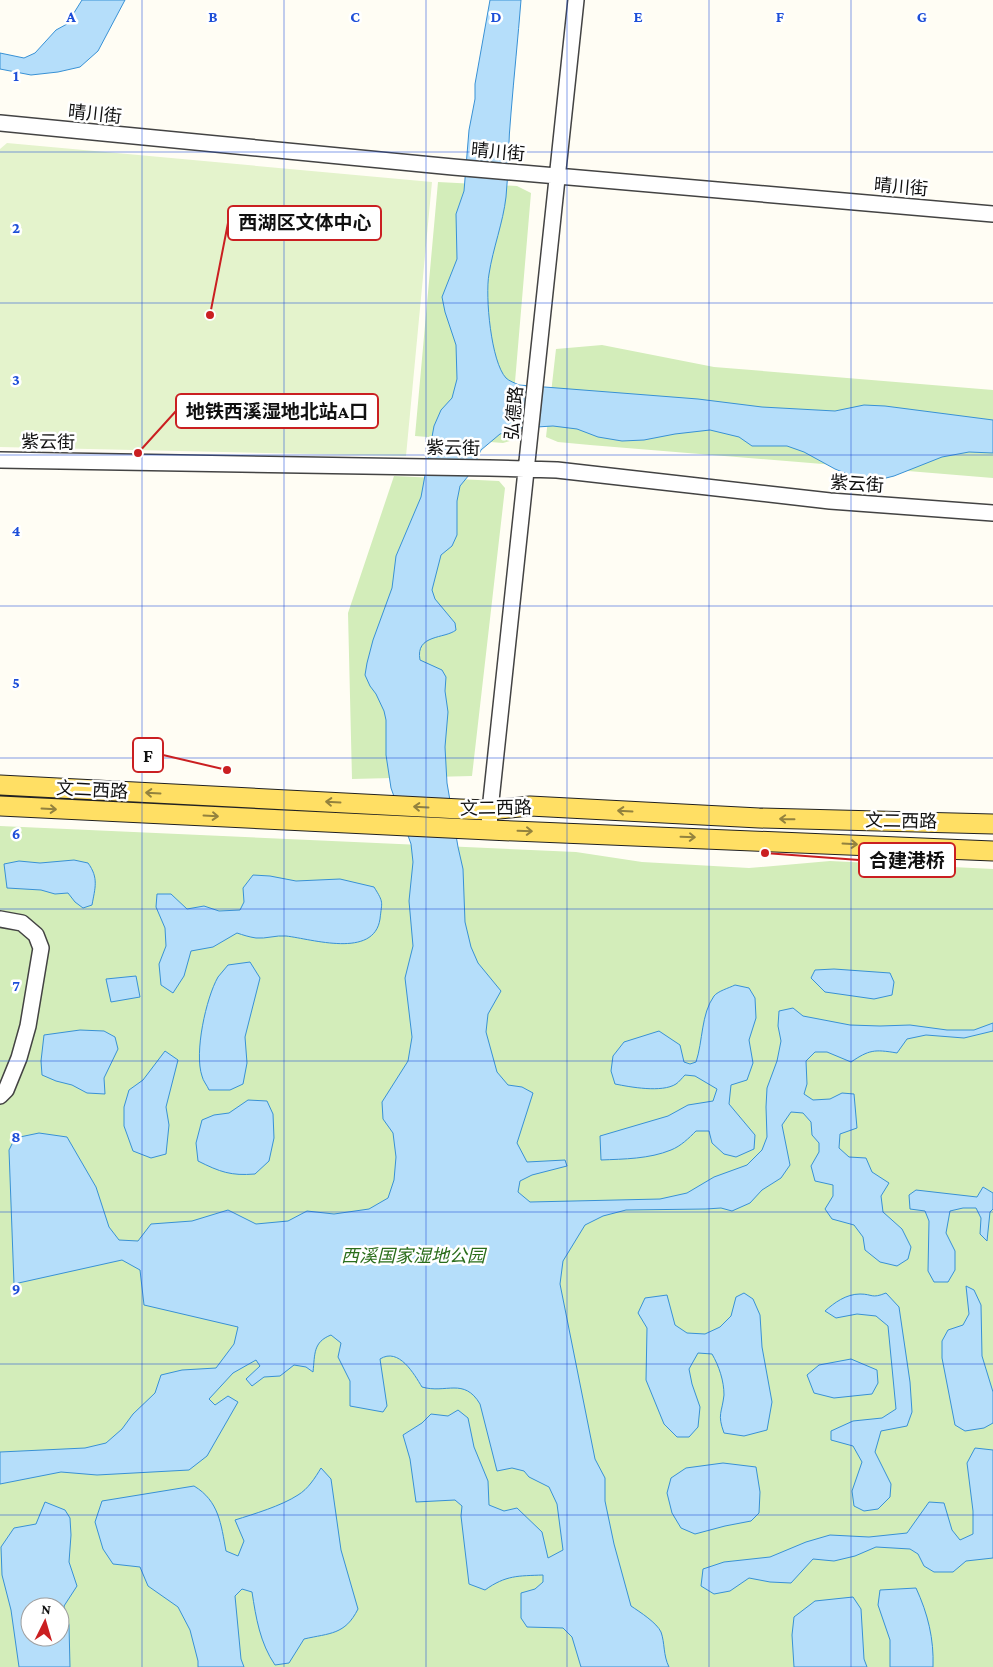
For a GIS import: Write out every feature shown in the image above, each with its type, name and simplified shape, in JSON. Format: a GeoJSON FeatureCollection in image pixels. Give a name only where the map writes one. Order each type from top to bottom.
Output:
{"type":"FeatureCollection","features":[{"type":"Feature","properties":{"kind":"main road","name":"文二西路"},"geometry":{"type":"LineString","coordinates":[[0,785],[382,805],[460,818],[489,830],[993,851]]}},
{"type":"Feature","properties":{"kind":"main road","name":"文二西路"},"geometry":{"type":"LineString","coordinates":[[0,806],[388,824],[460,818],[490,810],[530,806],[759,818],[993,824]]}},
{"type":"Feature","properties":{"kind":"street","name":"弘德路"},"geometry":{"type":"LineString","coordinates":[[489,830],[576,0]]}},
{"type":"Feature","properties":{"kind":"street","name":"晴川街"},"geometry":{"type":"LineString","coordinates":[[0,123],[454,167],[993,214]]}},
{"type":"Feature","properties":{"kind":"street","name":"紫云街"},"geometry":{"type":"LineString","coordinates":[[0,460],[557,470],[830,501],[993,513]]}},
{"type":"Feature","properties":{"kind":"street"},"geometry":{"type":"LineString","coordinates":[[0,919],[22,923],[36,935],[41,948],[28,1026],[20,1058],[6,1090],[0,1096]]}},
{"type":"Feature","properties":{"kind":"green space"},"geometry":{"type":"Polygon","coordinates":[[[7,143],[432,182],[406,456],[0,447],[0,149],[7,143]]]}},
{"type":"Feature","properties":{"kind":"green space"},"geometry":{"type":"Polygon","coordinates":[[[438,182],[517,186],[531,193],[510,441],[503,443],[415,436],[438,182]]]}},
{"type":"Feature","properties":{"kind":"green space"},"geometry":{"type":"Polygon","coordinates":[[[602,345],[714,367],[993,390],[993,478],[590,445],[558,442],[546,437],[556,349],[602,345]]]}},
{"type":"Feature","properties":{"kind":"green space"},"geometry":{"type":"Polygon","coordinates":[[[394,476],[499,481],[505,488],[472,776],[352,779],[348,613],[394,476]]]}},
{"type":"Feature","properties":{"kind":"green space","name":"西溪国家湿地公园"},"geometry":{"type":"Polygon","coordinates":[[[0,826],[576,852],[642,862],[749,868],[830,861],[993,869],[993,1667],[0,1667],[0,826]]]}},
{"type":"Feature","properties":{"kind":"water"},"geometry":{"type":"Polygon","coordinates":[[[82,0],[125,0],[98,51],[80,67],[31,75],[0,69],[0,53],[24,58],[35,53],[56,30],[67,24],[82,0]]]}},
{"type":"Feature","properties":{"kind":"water"},"geometry":{"type":"Polygon","coordinates":[[[490,0],[521,0],[510,124],[506,197],[488,284],[490,328],[493,344],[496,358],[507,379],[519,385],[698,399],[762,407],[835,411],[864,405],[885,406],[993,420],[993,453],[969,452],[942,457],[894,476],[874,481],[852,476],[804,452],[787,446],[752,446],[739,437],[710,430],[644,440],[622,441],[598,437],[577,429],[553,426],[520,428],[500,434],[481,450],[469,475],[460,486],[457,501],[457,535],[452,546],[441,555],[432,590],[435,599],[455,623],[456,630],[426,641],[420,652],[420,660],[442,670],[446,677],[445,691],[448,712],[445,747],[447,783],[463,869],[465,922],[471,947],[478,963],[501,991],[488,1014],[486,1032],[497,1072],[508,1085],[522,1087],[533,1093],[517,1143],[527,1162],[565,1160],[567,1166],[532,1175],[520,1181],[518,1192],[530,1202],[660,1199],[687,1193],[714,1177],[747,1165],[762,1150],[767,1137],[767,1088],[777,1061],[781,1041],[778,1026],[779,1011],[793,1008],[803,1016],[850,1025],[910,1025],[947,1030],[974,1030],[993,1023],[993,1031],[964,1038],[926,1035],[907,1039],[897,1053],[872,1052],[851,1062],[827,1052],[815,1052],[806,1061],[807,1084],[804,1094],[813,1100],[830,1099],[842,1093],[854,1094],[857,1128],[840,1134],[839,1148],[849,1157],[866,1158],[872,1172],[889,1183],[881,1196],[883,1212],[902,1229],[911,1247],[908,1259],[897,1266],[880,1262],[865,1250],[863,1237],[854,1225],[832,1219],[825,1209],[833,1196],[833,1185],[815,1181],[811,1166],[819,1152],[819,1143],[812,1135],[811,1122],[803,1113],[791,1112],[782,1125],[790,1165],[781,1178],[762,1190],[750,1203],[732,1211],[721,1208],[626,1210],[603,1216],[585,1225],[563,1261],[560,1284],[595,1459],[605,1478],[605,1501],[614,1544],[631,1606],[648,1618],[661,1632],[669,1667],[581,1667],[572,1637],[563,1628],[527,1627],[521,1618],[521,1593],[535,1589],[543,1582],[543,1575],[519,1576],[506,1579],[485,1590],[469,1584],[461,1516],[462,1506],[455,1500],[416,1502],[410,1459],[403,1435],[422,1423],[431,1414],[448,1416],[458,1410],[468,1418],[474,1447],[488,1481],[489,1505],[504,1511],[517,1508],[542,1532],[548,1558],[563,1550],[557,1504],[549,1487],[529,1477],[524,1471],[512,1468],[497,1471],[480,1404],[474,1396],[468,1391],[461,1389],[431,1389],[422,1387],[410,1369],[400,1359],[393,1356],[380,1359],[387,1406],[383,1412],[350,1406],[350,1381],[338,1357],[341,1343],[331,1335],[321,1341],[316,1349],[313,1372],[306,1367],[294,1365],[280,1376],[264,1377],[252,1386],[246,1379],[260,1366],[256,1360],[233,1373],[209,1399],[215,1405],[228,1396],[238,1402],[207,1456],[189,1470],[97,1475],[61,1472],[0,1484],[0,1452],[85,1448],[106,1443],[122,1429],[133,1414],[155,1393],[161,1375],[182,1370],[216,1368],[234,1344],[238,1327],[144,1305],[140,1270],[122,1260],[14,1284],[9,1150],[15,1138],[39,1133],[67,1137],[96,1187],[109,1227],[119,1240],[138,1241],[151,1224],[192,1221],[228,1210],[256,1224],[288,1221],[307,1211],[334,1214],[369,1209],[388,1198],[394,1180],[396,1157],[393,1133],[383,1119],[382,1102],[408,1061],[412,1037],[405,978],[413,946],[409,901],[413,862],[411,844],[391,788],[386,755],[386,720],[384,711],[365,675],[373,640],[392,588],[396,556],[421,497],[434,426],[441,410],[452,398],[457,379],[456,345],[442,297],[457,259],[456,214],[464,191],[469,130],[475,99],[475,84],[490,0]]]}},
{"type":"Feature","properties":{"kind":"water"},"geometry":{"type":"Polygon","coordinates":[[[74,860],[88,863],[94,874],[95,883],[92,905],[83,908],[68,893],[55,894],[41,890],[7,888],[4,864],[19,861],[40,863],[74,860]]]}},
{"type":"Feature","properties":{"kind":"water"},"geometry":{"type":"Polygon","coordinates":[[[253,875],[296,881],[340,879],[374,887],[381,899],[380,919],[375,931],[366,939],[354,943],[340,944],[286,936],[256,938],[237,933],[213,947],[191,951],[184,976],[173,993],[161,985],[159,964],[166,946],[165,928],[156,907],[157,894],[171,894],[187,909],[204,906],[219,911],[240,910],[244,902],[243,888],[253,875]]]}},
{"type":"Feature","properties":{"kind":"water"},"geometry":{"type":"Polygon","coordinates":[[[250,962],[260,978],[245,1037],[247,1063],[243,1084],[230,1090],[209,1090],[203,1080],[199,1054],[202,1026],[209,998],[218,977],[228,965],[250,962]]]}},
{"type":"Feature","properties":{"kind":"water"},"geometry":{"type":"Polygon","coordinates":[[[834,969],[890,973],[894,982],[892,995],[874,999],[825,992],[811,978],[815,970],[834,969]]]}},
{"type":"Feature","properties":{"kind":"water"},"geometry":{"type":"Polygon","coordinates":[[[136,976],[140,997],[111,1002],[106,979],[136,976]]]}},
{"type":"Feature","properties":{"kind":"water"},"geometry":{"type":"Polygon","coordinates":[[[735,985],[749,988],[755,998],[756,1018],[749,1040],[753,1063],[747,1080],[731,1085],[729,1104],[755,1135],[754,1149],[736,1157],[724,1154],[712,1143],[709,1131],[696,1131],[678,1146],[663,1153],[636,1158],[601,1160],[600,1136],[668,1116],[688,1105],[713,1101],[717,1089],[695,1076],[685,1075],[676,1084],[663,1088],[629,1087],[615,1084],[611,1071],[613,1056],[624,1042],[659,1031],[680,1045],[684,1062],[690,1064],[696,1062],[704,1019],[710,1003],[716,994],[735,985]]]}},
{"type":"Feature","properties":{"kind":"water"},"geometry":{"type":"Polygon","coordinates":[[[80,1030],[104,1031],[115,1037],[118,1049],[104,1078],[105,1094],[87,1093],[72,1085],[42,1075],[41,1061],[44,1035],[80,1030]]]}},
{"type":"Feature","properties":{"kind":"water"},"geometry":{"type":"Polygon","coordinates":[[[165,1051],[178,1060],[166,1107],[169,1125],[166,1154],[151,1158],[133,1151],[124,1126],[124,1107],[129,1090],[143,1080],[165,1051]]]}},
{"type":"Feature","properties":{"kind":"water"},"geometry":{"type":"Polygon","coordinates":[[[248,1100],[267,1101],[273,1114],[274,1138],[269,1161],[255,1174],[239,1174],[213,1168],[198,1161],[196,1143],[202,1120],[214,1115],[229,1113],[248,1100]]]}},
{"type":"Feature","properties":{"kind":"water"},"geometry":{"type":"Polygon","coordinates":[[[983,1187],[993,1193],[993,1209],[990,1212],[987,1241],[980,1234],[981,1218],[976,1208],[950,1211],[946,1233],[955,1251],[955,1270],[948,1282],[934,1282],[928,1271],[929,1221],[925,1211],[910,1209],[909,1195],[916,1190],[977,1197],[983,1187]]]}},
{"type":"Feature","properties":{"kind":"water"},"geometry":{"type":"Polygon","coordinates":[[[966,1286],[974,1290],[981,1305],[982,1356],[993,1392],[993,1423],[984,1428],[965,1431],[955,1425],[942,1358],[942,1341],[948,1330],[963,1325],[969,1314],[966,1286]]]}},
{"type":"Feature","properties":{"kind":"water"},"geometry":{"type":"Polygon","coordinates":[[[744,1293],[753,1299],[760,1315],[762,1347],[772,1402],[767,1430],[744,1436],[724,1433],[720,1417],[724,1395],[721,1374],[712,1354],[698,1353],[689,1369],[700,1407],[698,1427],[689,1437],[677,1437],[664,1424],[646,1380],[647,1328],[638,1313],[645,1298],[667,1295],[675,1325],[687,1333],[705,1334],[720,1327],[731,1316],[736,1297],[744,1293]]]}},
{"type":"Feature","properties":{"kind":"water"},"geometry":{"type":"Polygon","coordinates":[[[886,1293],[899,1307],[910,1382],[912,1412],[907,1426],[881,1431],[875,1452],[891,1484],[890,1497],[878,1509],[864,1511],[854,1506],[852,1491],[862,1462],[853,1446],[831,1440],[831,1431],[853,1421],[882,1418],[896,1409],[888,1326],[876,1316],[857,1314],[836,1318],[825,1311],[845,1297],[860,1294],[875,1296],[886,1293]]]}},
{"type":"Feature","properties":{"kind":"water"},"geometry":{"type":"Polygon","coordinates":[[[851,1359],[877,1370],[878,1383],[872,1394],[834,1398],[814,1393],[807,1375],[819,1365],[851,1359]]]}},
{"type":"Feature","properties":{"kind":"water"},"geometry":{"type":"Polygon","coordinates":[[[975,1448],[993,1450],[993,1558],[966,1561],[953,1572],[934,1572],[924,1566],[918,1554],[910,1549],[876,1547],[855,1556],[834,1561],[813,1559],[791,1583],[749,1578],[730,1591],[714,1594],[701,1586],[703,1569],[724,1562],[770,1557],[806,1542],[830,1535],[869,1537],[907,1533],[929,1502],[944,1503],[952,1530],[960,1540],[973,1534],[973,1511],[967,1463],[975,1448]]]}},
{"type":"Feature","properties":{"kind":"water"},"geometry":{"type":"Polygon","coordinates":[[[723,1463],[756,1467],[760,1492],[759,1513],[751,1521],[695,1534],[681,1528],[672,1513],[667,1493],[671,1478],[686,1468],[723,1463]]]}},
{"type":"Feature","properties":{"kind":"water"},"geometry":{"type":"Polygon","coordinates":[[[321,1468],[331,1479],[341,1550],[358,1609],[353,1618],[336,1632],[304,1639],[289,1663],[275,1665],[262,1639],[252,1592],[242,1589],[235,1596],[241,1659],[244,1667],[198,1667],[190,1630],[178,1607],[148,1586],[140,1567],[113,1564],[103,1549],[95,1522],[102,1501],[194,1486],[209,1499],[218,1514],[226,1551],[238,1556],[244,1541],[235,1520],[276,1506],[302,1493],[321,1468]]]}},
{"type":"Feature","properties":{"kind":"water"},"geometry":{"type":"Polygon","coordinates":[[[45,1502],[65,1510],[70,1518],[69,1562],[77,1586],[70,1597],[20,1597],[20,1647],[70,1647],[70,1667],[19,1667],[11,1610],[2,1575],[1,1547],[14,1528],[36,1524],[45,1502]]]}},
{"type":"Feature","properties":{"kind":"water"},"geometry":{"type":"Polygon","coordinates":[[[916,1588],[924,1607],[929,1627],[933,1667],[890,1667],[890,1640],[878,1605],[880,1590],[916,1588]]]}},
{"type":"Feature","properties":{"kind":"water"},"geometry":{"type":"Polygon","coordinates":[[[853,1597],[861,1609],[864,1659],[867,1667],[794,1667],[792,1635],[794,1617],[815,1601],[853,1597]]]}},
{"type":"Feature","properties":{"kind":"place","name":"西湖区文体中心"},"geometry":{"type":"Point","coordinates":[210,315]}},
{"type":"Feature","properties":{"kind":"place","name":"地铁西溪湿地北站A口"},"geometry":{"type":"Point","coordinates":[138,453]}},
{"type":"Feature","properties":{"kind":"place","name":"F"},"geometry":{"type":"Point","coordinates":[227,770]}},
{"type":"Feature","properties":{"kind":"place","name":"合建港桥"},"geometry":{"type":"Point","coordinates":[765,853]}}]}
